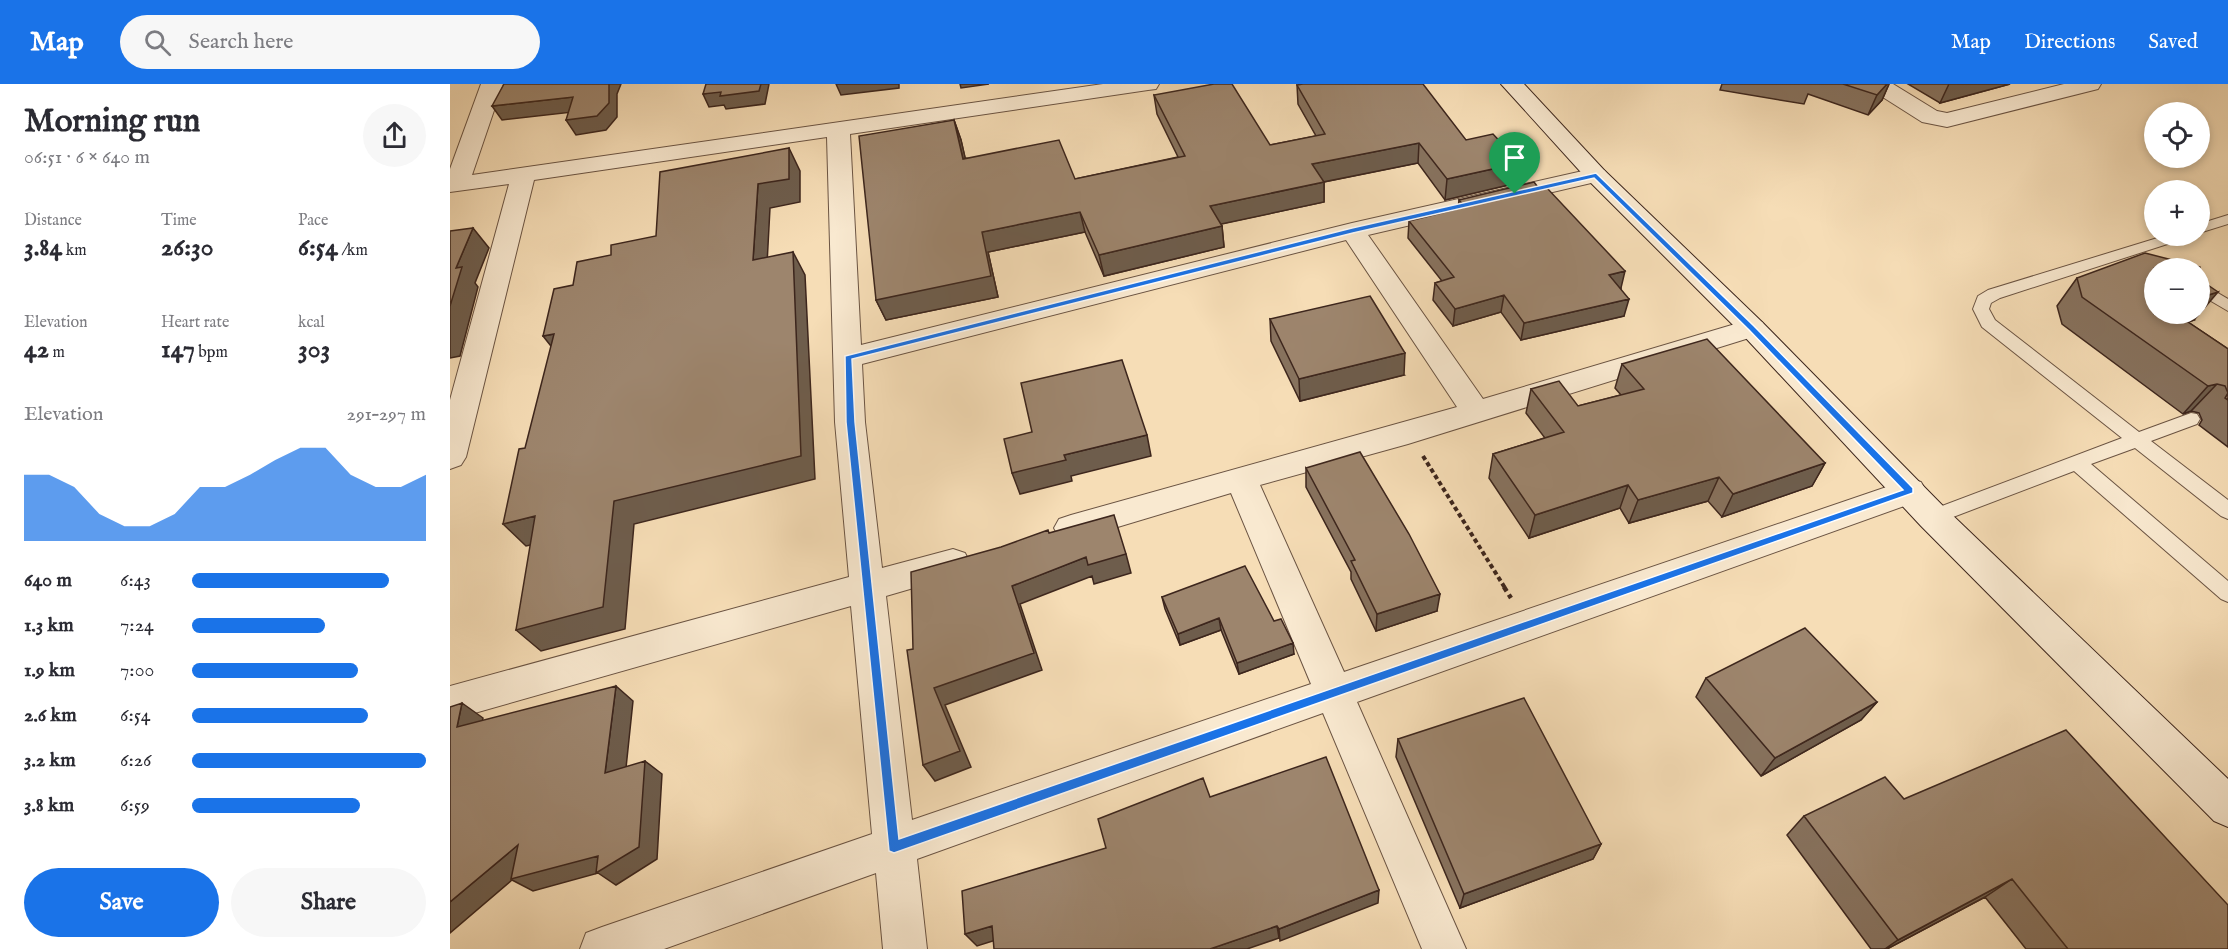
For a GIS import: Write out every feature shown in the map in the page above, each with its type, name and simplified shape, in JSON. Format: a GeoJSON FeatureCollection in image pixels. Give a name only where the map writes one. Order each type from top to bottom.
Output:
{"type":"FeatureCollection","features":[{"type":"Feature","properties":{"kind":"street"},"geometry":{"type":"LineString","coordinates":[[492,84],[454,184],[1148,84]]}},
{"type":"Feature","properties":{"kind":"street"},"geometry":{"type":"LineString","coordinates":[[1512,84],[1596,175],[1752,328],[1921,504],[2228,807]]}},
{"type":"Feature","properties":{"kind":"street"},"geometry":{"type":"LineString","coordinates":[[1878,84],[1929,117],[1941,120],[1952,120],[2051,88],[2090,84]]}},
{"type":"Feature","properties":{"kind":"street"},"geometry":{"type":"LineString","coordinates":[[838,128],[850,422],[905,949]]}},
{"type":"Feature","properties":{"kind":"street"},"geometry":{"type":"LineString","coordinates":[[450,457],[459,392],[524,174]]}},
{"type":"Feature","properties":{"kind":"street"},"geometry":{"type":"LineString","coordinates":[[848,358],[1352,231],[1596,175]]}},
{"type":"Feature","properties":{"kind":"street"},"geometry":{"type":"LineString","coordinates":[[1352,231],[1476,412]]}},
{"type":"Feature","properties":{"kind":"street"},"geometry":{"type":"LineString","coordinates":[[1048,535],[1241,478],[1408,433],[1752,328]]}},
{"type":"Feature","properties":{"kind":"street"},"geometry":{"type":"LineString","coordinates":[[1241,478],[1444,949]]}},
{"type":"Feature","properties":{"kind":"street"},"geometry":{"type":"LineString","coordinates":[[602,949],[1528,624],[1921,504]]}},
{"type":"Feature","properties":{"kind":"street"},"geometry":{"type":"LineString","coordinates":[[450,703],[981,555]]}},
{"type":"Feature","properties":{"kind":"lane"},"geometry":{"type":"LineString","coordinates":[[2210,225],[2228,219]]}},
{"type":"Feature","properties":{"kind":"lane"},"geometry":{"type":"LineString","coordinates":[[2146,246],[1994,294],[1984,300],[1981,309],[1988,322],[2228,511]]}},
{"type":"Feature","properties":{"kind":"lane"},"geometry":{"type":"LineString","coordinates":[[2140,248],[2155,258]]}},
{"type":"Feature","properties":{"kind":"lane"},"geometry":{"type":"LineString","coordinates":[[2210,294],[2228,306]]}},
{"type":"Feature","properties":{"kind":"lane"},"geometry":{"type":"LineString","coordinates":[[1921,504],[2077,463],[2191,420]]}},
{"type":"Feature","properties":{"kind":"lane"},"geometry":{"type":"LineString","coordinates":[[2077,463],[2228,593]]}},
{"type":"Feature","properties":{"kind":"path"},"geometry":{"type":"LineString","coordinates":[[1408,433],[1528,624]]}},
{"type":"Feature","properties":{"kind":"building"},"geometry":{"type":"Polygon","coordinates":[[[504,84],[609,84],[609,103],[597,116],[566,120],[573,97],[492,106],[504,84]]]}},
{"type":"Feature","properties":{"kind":"building"},"geometry":{"type":"Polygon","coordinates":[[[706,84],[761,84],[759,91],[720,96],[721,92],[703,94],[706,84]]]}},
{"type":"Feature","properties":{"kind":"building"},"geometry":{"type":"Polygon","coordinates":[[[1214,84],[1232,84],[1270,145],[1325,134],[1297,85],[1423,84],[1466,140],[1493,134],[1520,163],[1447,179],[1419,143],[1312,164],[1324,182],[1210,206],[1222,226],[1099,255],[1080,212],[982,232],[991,276],[876,300],[859,136],[954,120],[963,159],[1059,140],[1075,179],[1185,156],[1154,95],[1214,84]]]}},
{"type":"Feature","properties":{"kind":"building"},"geometry":{"type":"Polygon","coordinates":[[[1843,84],[1887,84],[1877,95],[1843,84]]]}},
{"type":"Feature","properties":{"kind":"building"},"geometry":{"type":"Polygon","coordinates":[[[789,148],[789,179],[758,184],[753,260],[793,252],[801,456],[614,501],[603,607],[516,630],[535,516],[503,524],[519,449],[525,448],[554,334],[543,336],[554,289],[573,285],[577,262],[611,255],[611,245],[656,236],[660,172],[789,148]]]}},
{"type":"Feature","properties":{"kind":"building"},"geometry":{"type":"Polygon","coordinates":[[[1534,182],[1540,190],[1547,188],[1625,271],[1609,275],[1629,299],[1524,323],[1504,295],[1455,309],[1435,283],[1454,277],[1409,221],[1465,207],[1459,200],[1534,182]]]}},
{"type":"Feature","properties":{"kind":"building"},"geometry":{"type":"Polygon","coordinates":[[[473,228],[456,268],[462,267],[450,306],[450,231],[473,228]]]}},
{"type":"Feature","properties":{"kind":"building"},"geometry":{"type":"Polygon","coordinates":[[[2145,253],[2165,258],[2144,258],[2144,324],[2191,324],[2228,349],[2228,393],[2225,386],[2217,384],[2208,386],[2082,297],[2077,278],[2145,253]]]}},
{"type":"Feature","properties":{"kind":"building"},"geometry":{"type":"Polygon","coordinates":[[[2210,287],[2218,292],[2210,295],[2210,287]]]}},
{"type":"Feature","properties":{"kind":"building"},"geometry":{"type":"Polygon","coordinates":[[[1370,296],[1405,353],[1299,379],[1270,319],[1370,296]]]}},
{"type":"Feature","properties":{"kind":"building"},"geometry":{"type":"Polygon","coordinates":[[[1707,339],[1825,463],[1733,494],[1719,477],[1638,500],[1628,485],[1535,515],[1493,454],[1564,432],[1531,389],[1559,381],[1578,406],[1644,389],[1622,364],[1707,339]]]}},
{"type":"Feature","properties":{"kind":"building"},"geometry":{"type":"Polygon","coordinates":[[[1122,360],[1147,435],[1064,455],[1066,460],[1012,473],[1004,439],[1032,432],[1021,383],[1122,360]]]}},
{"type":"Feature","properties":{"kind":"building"},"geometry":{"type":"Polygon","coordinates":[[[1360,452],[1409,534],[1440,594],[1377,614],[1351,561],[1355,560],[1306,468],[1360,452]]]}},
{"type":"Feature","properties":{"kind":"building"},"geometry":{"type":"Polygon","coordinates":[[[1114,515],[1126,554],[1088,565],[1086,557],[1012,586],[1034,653],[934,688],[960,751],[923,765],[907,650],[913,649],[911,572],[1001,547],[1048,530],[1049,533],[1114,515]]]}},
{"type":"Feature","properties":{"kind":"building"},"geometry":{"type":"Polygon","coordinates":[[[1245,566],[1274,621],[1281,619],[1293,643],[1237,663],[1219,618],[1178,634],[1162,597],[1245,566]]]}},
{"type":"Feature","properties":{"kind":"building"},"geometry":{"type":"Polygon","coordinates":[[[1805,628],[1877,702],[1775,758],[1706,678],[1805,628]]]}},
{"type":"Feature","properties":{"kind":"building"},"geometry":{"type":"Polygon","coordinates":[[[616,686],[605,773],[645,761],[639,847],[596,873],[598,856],[511,879],[518,845],[450,902],[450,707],[462,703],[457,727],[616,686]]]}},
{"type":"Feature","properties":{"kind":"building"},"geometry":{"type":"Polygon","coordinates":[[[1524,698],[1601,844],[1464,894],[1398,739],[1524,698]]]}},
{"type":"Feature","properties":{"kind":"building"},"geometry":{"type":"Polygon","coordinates":[[[2066,730],[2228,905],[2228,949],[2068,949],[2012,879],[1898,940],[1804,816],[1885,777],[1904,799],[2066,730]]]}},
{"type":"Feature","properties":{"kind":"building"},"geometry":{"type":"Polygon","coordinates":[[[1326,757],[1379,890],[1279,929],[1277,926],[1210,949],[994,949],[992,926],[965,934],[962,891],[1106,848],[1098,819],[1203,778],[1210,797],[1326,757]]]}},
{"type":"Feature","properties":{"kind":"route"},"geometry":{"type":"LineString","coordinates":[[1596,175],[1752,328],[1910,491],[894,847],[850,422],[848,358],[1352,231],[1515,194],[1596,175]]}}]}
